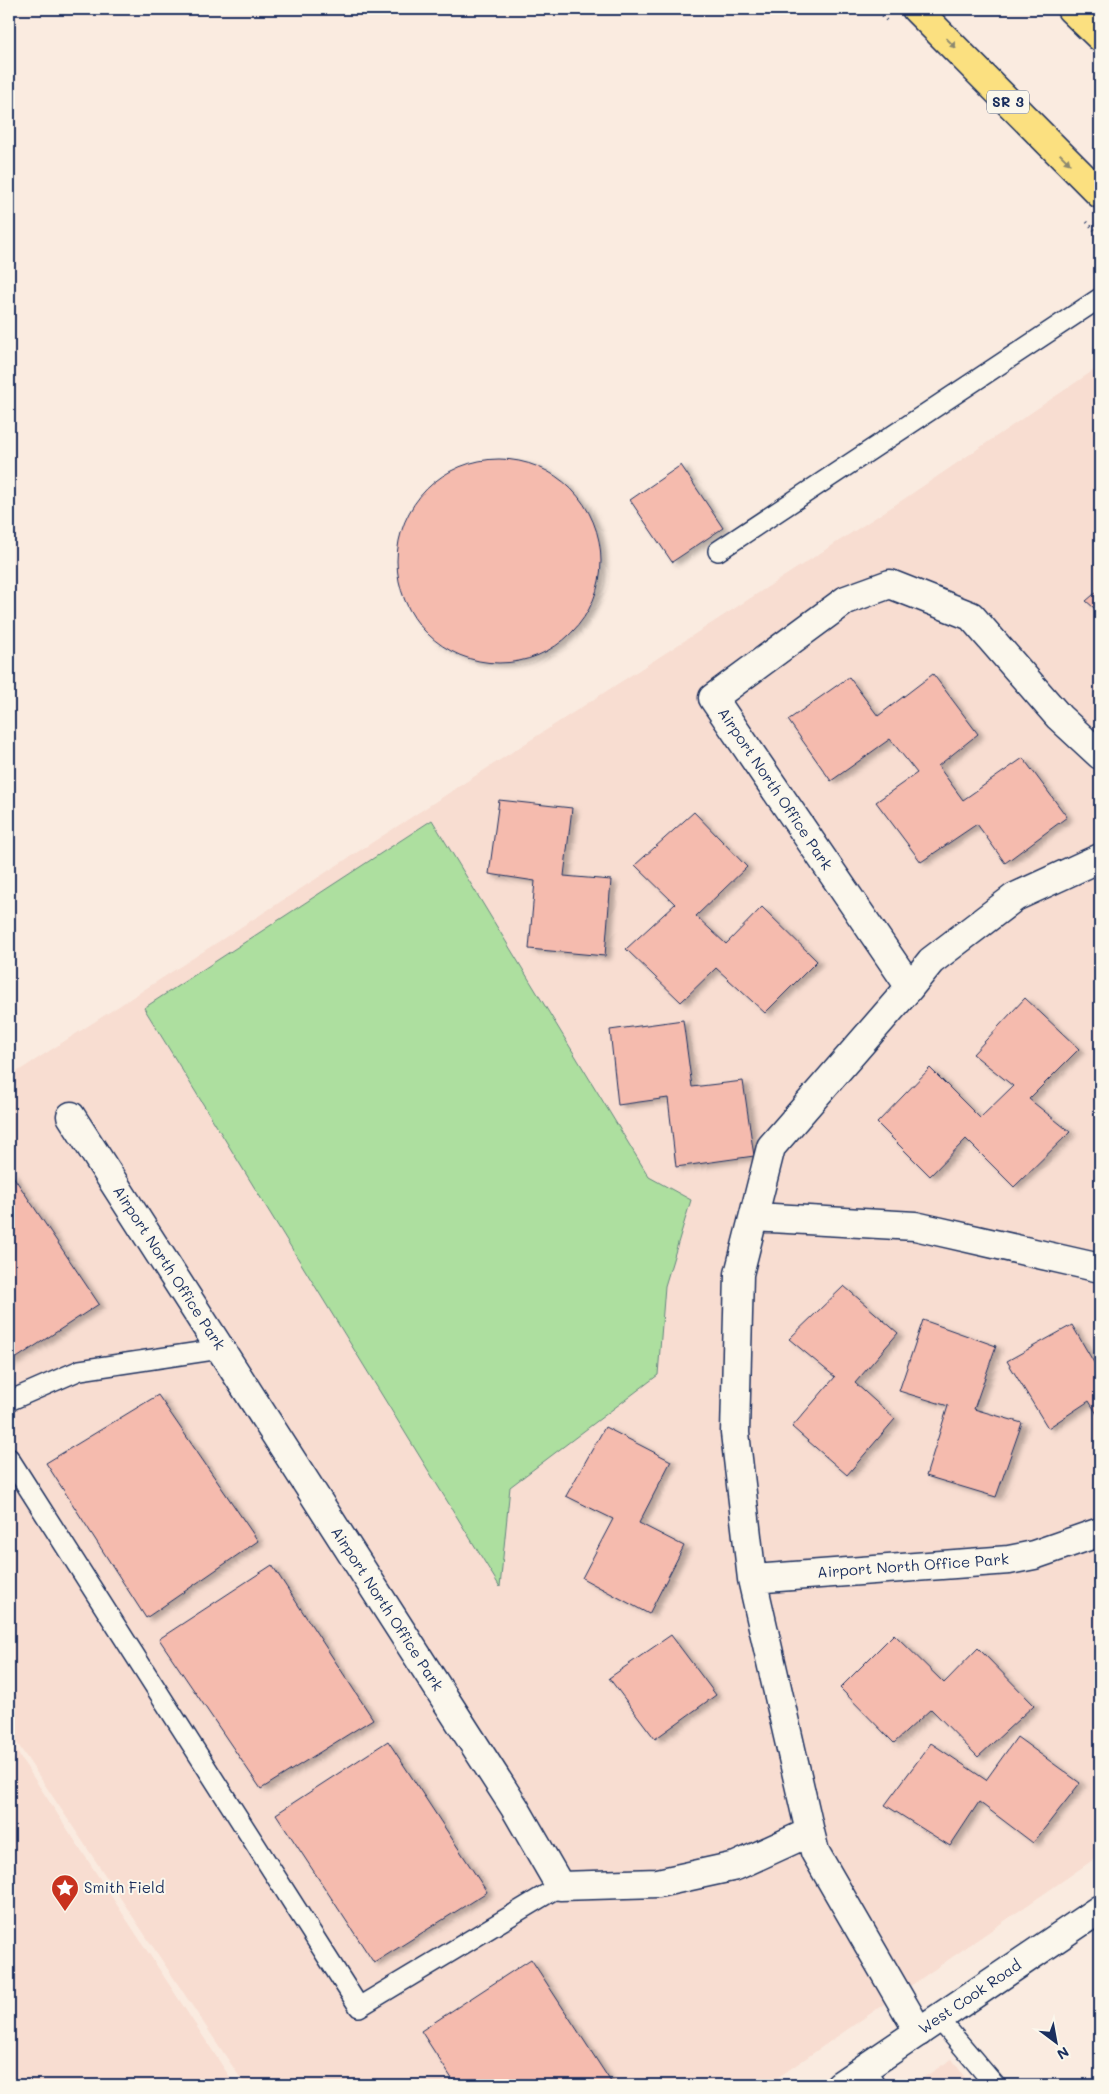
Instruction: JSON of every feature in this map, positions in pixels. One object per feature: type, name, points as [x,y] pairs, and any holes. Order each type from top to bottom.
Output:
[{"type":"highway","name":"SR 3","points":[[916,9],[1100,194]]},
{"type":"highway","points":[[1071,9],[1100,37]]},
{"type":"street","name":"Airport North Office Park","points":[[910,986],[713,698],[846,600],[890,584],[971,616],[1059,717],[1100,755]]},
{"type":"street","points":[[929,2025],[815,1852],[752,1579],[735,1433],[739,1274],[771,1147],[910,986],[931,962],[1015,897],[1100,858]]},
{"type":"street","name":"Airport North Office Park","points":[[71,1116],[515,1808],[560,1886]]},
{"type":"street","points":[[754,1217],[915,1226],[1100,1268]]},
{"type":"street","name":"Airport North Office Park","points":[[752,1579],[1009,1560],[1034,1555],[1100,1532]]},
{"type":"street","points":[[560,1886],[658,1883],[736,1866],[810,1832]]},
{"type":"street","name":"West Cook Road","points":[[840,2085],[870,2077],[929,2025],[1100,1909]]},
{"type":"lane","points":[[718,551],[1100,298]]},
{"type":"lane","points":[[9,1401],[80,1370],[220,1349]]},
{"type":"lane","points":[[9,1458],[359,2007],[560,1886]]},
{"type":"lane","points":[[929,2025],[995,2085]]},
{"type":"shaded area","points":[[1100,366],[1100,1855],[767,2085],[245,2085],[9,1731],[9,1077],[904,499]]},
{"type":"shaded area","name":"Smith Field","points":[[9,1740],[235,2085],[9,2085]]},
{"type":"shaded area","points":[[952,2059],[970,2085],[912,2085]]},
{"type":"green space","points":[[432,820],[649,1177],[691,1200],[665,1286],[658,1375],[510,1487],[500,1587],[144,1008]]},
{"type":"building","points":[[489,459],[509,459],[529,463],[547,471],[564,482],[578,496],[589,513],[597,531],[601,561],[597,591],[589,609],[578,626],[564,640],[547,651],[529,659],[509,663],[489,663],[469,659],[451,651],[434,640],[420,626],[409,609],[401,591],[397,571],[397,551],[401,531],[409,513],[420,496],[434,482],[451,471],[469,463]]},
{"type":"building","points":[[681,465],[723,528],[672,562],[630,500]]},
{"type":"building","points":[[1100,589],[1100,613],[1086,601]]},
{"type":"building","points":[[933,674],[978,734],[938,766],[963,800],[1023,758],[1067,817],[1005,863],[977,824],[921,862],[876,802],[917,773],[890,739],[831,781],[788,720],[849,677],[878,716]]},
{"type":"building","points":[[499,800],[572,808],[564,876],[611,880],[605,956],[529,949],[535,881],[489,874]]},
{"type":"building","points":[[694,812],[747,867],[696,916],[726,944],[762,907],[817,961],[765,1013],[716,968],[681,1002],[626,949],[675,904],[635,865]]},
{"type":"building","points":[[1025,998],[1079,1049],[1029,1099],[1070,1132],[1014,1187],[966,1139],[930,1176],[877,1123],[930,1068],[980,1118],[1013,1086],[973,1054]]},
{"type":"building","points":[[683,1020],[692,1087],[743,1081],[754,1156],[676,1167],[668,1098],[618,1105],[610,1030]]},
{"type":"building","points":[[9,1170],[99,1304],[9,1363]]},
{"type":"building","points":[[844,1286],[898,1333],[855,1383],[895,1419],[847,1475],[792,1427],[835,1377],[789,1339]]},
{"type":"building","points":[[923,1320],[996,1346],[974,1409],[1022,1423],[996,1497],[926,1476],[948,1406],[899,1391]]},
{"type":"building","points":[[1072,1325],[1100,1373],[1100,1419],[1089,1401],[1048,1428],[1007,1361]]},
{"type":"building","points":[[158,1395],[258,1541],[146,1618],[46,1463]]},
{"type":"building","points":[[605,1427],[671,1461],[639,1523],[684,1546],[649,1614],[582,1578],[613,1519],[566,1496]]},
{"type":"building","points":[[272,1565],[373,1719],[261,1789],[159,1639]]},
{"type":"building","points":[[894,1634],[944,1683],[978,1648],[1034,1705],[978,1757],[931,1709],[894,1743],[840,1688]]},
{"type":"building","points":[[671,1635],[716,1695],[655,1739],[609,1678]]},
{"type":"building","points":[[1017,1737],[1080,1783],[1033,1843],[979,1802],[950,1846],[885,1805],[931,1743],[986,1780]]},
{"type":"building","points":[[388,1741],[487,1892],[374,1963],[276,1814]]},
{"type":"building","points":[[531,1959],[613,2085],[456,2085],[421,2031]]},
{"type":"place","name":"Smith Field","points":[[65,1912]]}]
